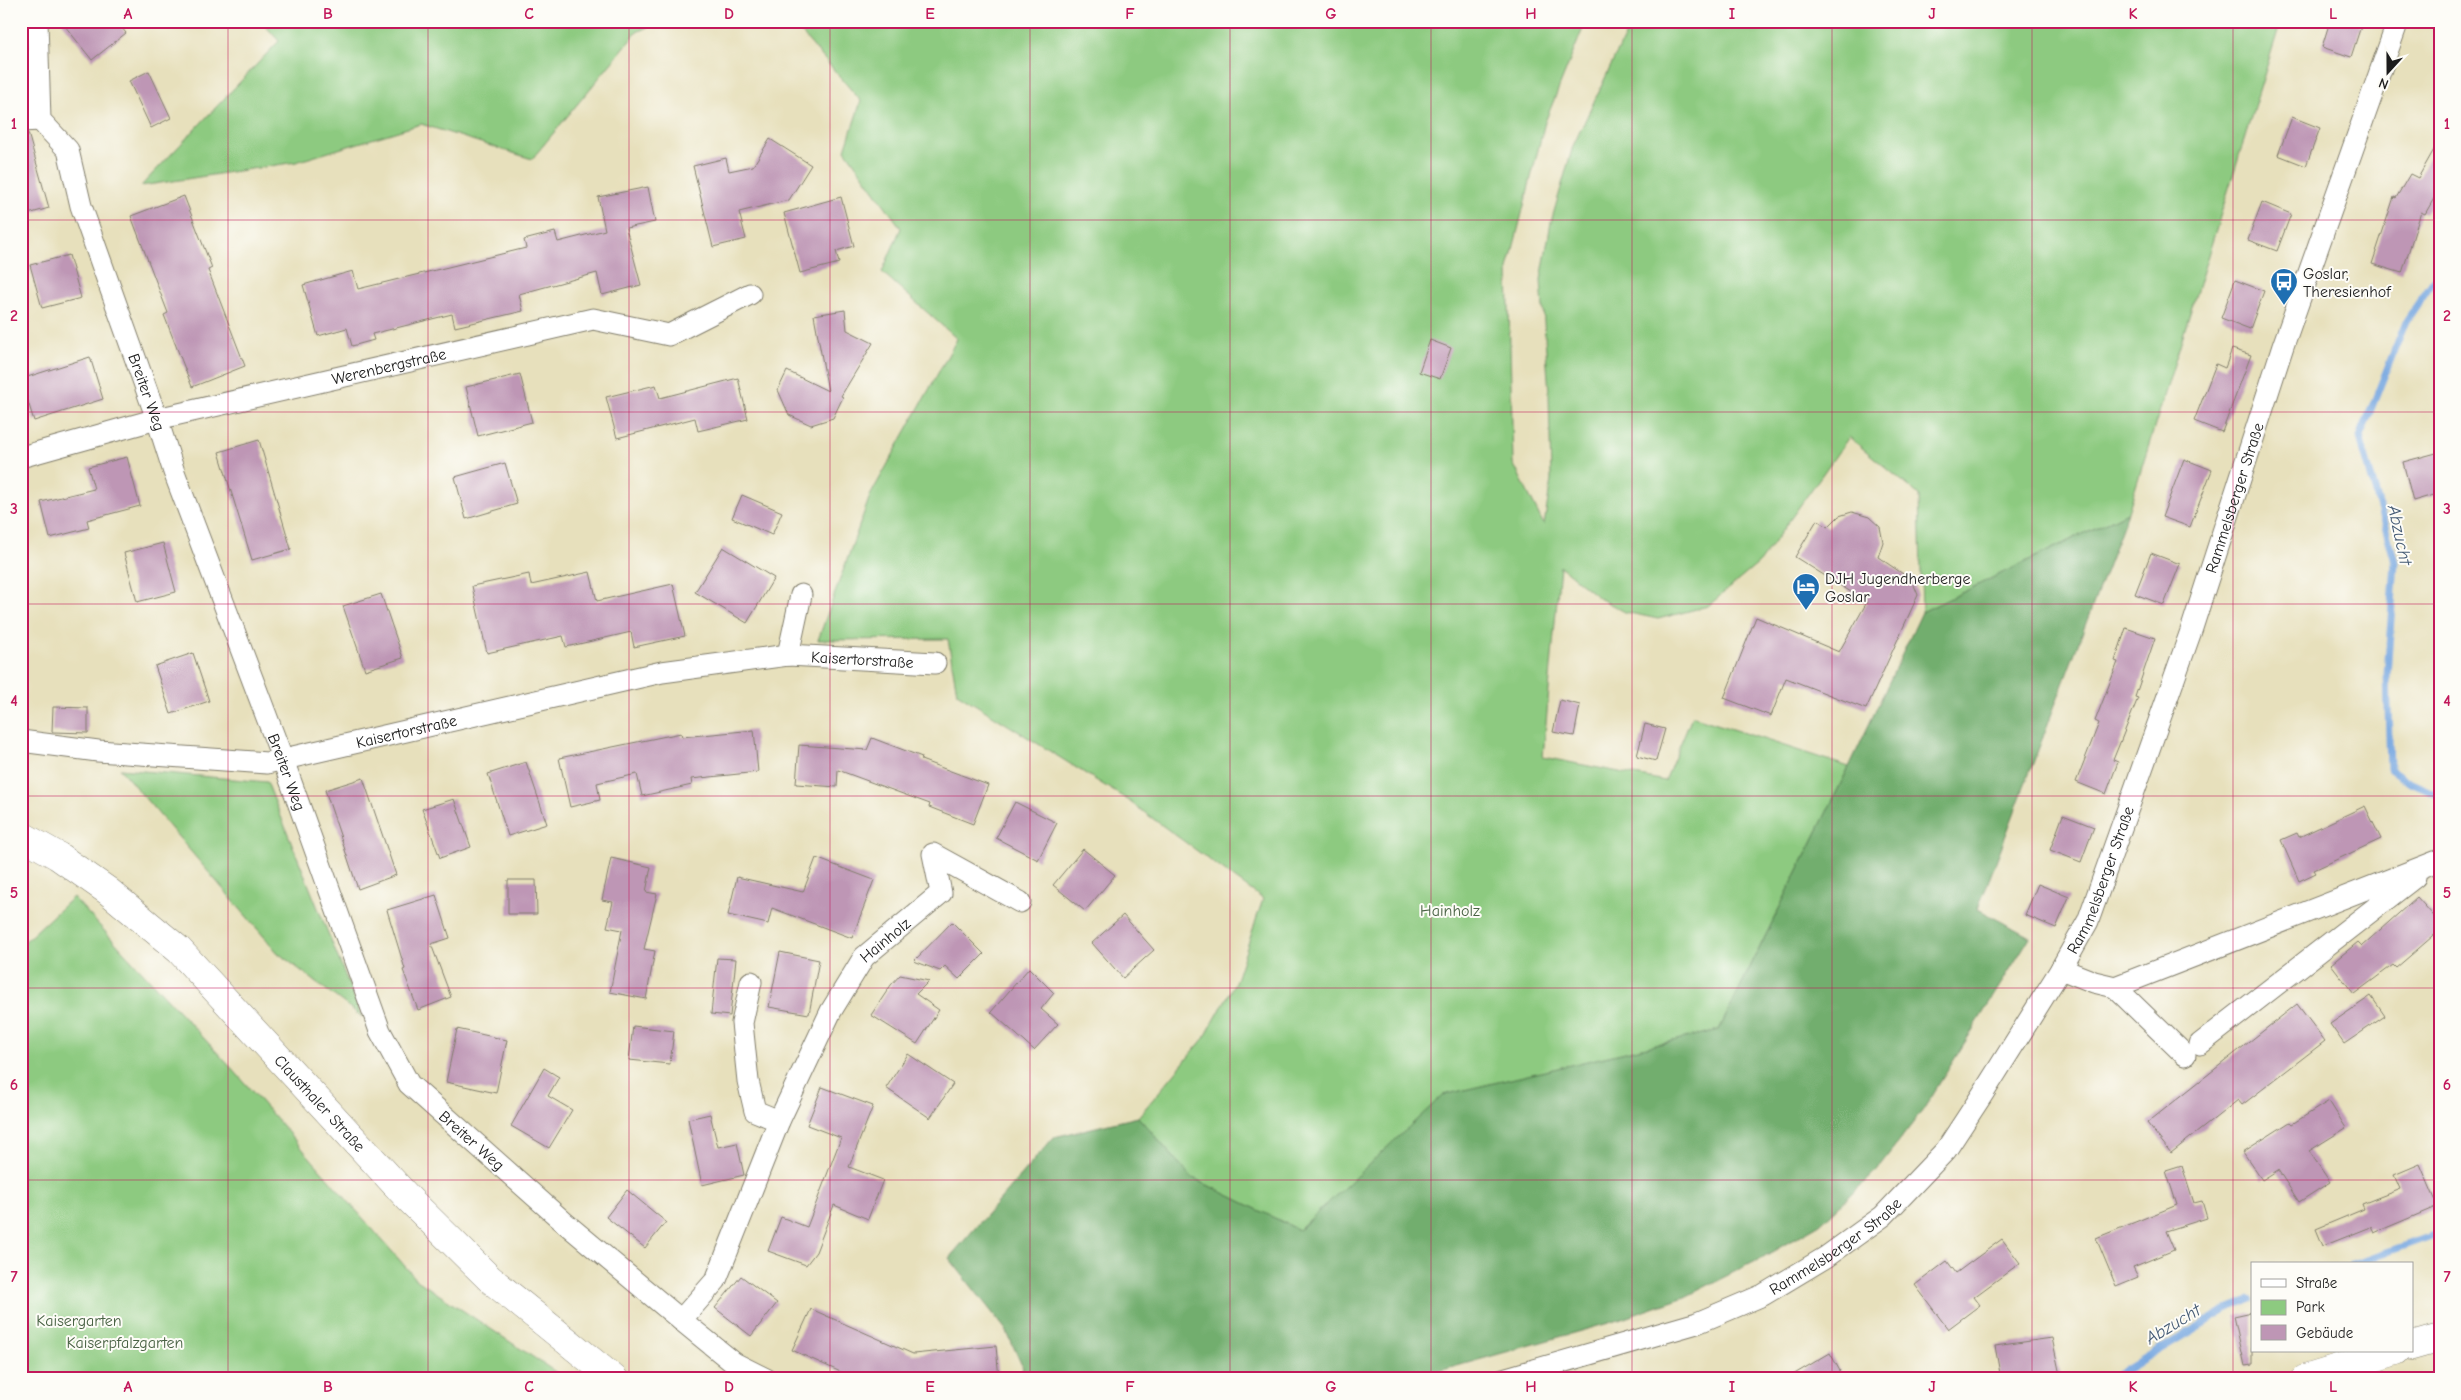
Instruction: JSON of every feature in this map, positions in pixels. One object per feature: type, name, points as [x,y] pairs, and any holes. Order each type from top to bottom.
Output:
[{"type":"main road","name":"Clausthaler Straße","points":[[21,835],[58,856],[100,886],[179,950],[409,1200],[490,1279],[614,1379]]},
{"type":"main road","points":[[2414,1345],[2440,1338]]},
{"type":"main road","points":[[2305,1379],[2393,1352]]},
{"type":"street","name":"Breiter Weg","points":[[37,21],[31,120],[68,150],[81,206],[174,472],[283,760],[380,1032],[409,1084],[565,1222],[681,1320],[734,1363],[766,1379]]},
{"type":"street","name":"Rammelsberger Straße","points":[[1503,1379],[1697,1323],[1763,1295],[1826,1257],[1883,1216],[1946,1150],[2061,969],[2088,921],[2191,631],[2283,346],[2398,21]]},
{"type":"street","name":"Werenbergstraße","points":[[21,457],[157,419],[593,319],[669,335],[750,294]]},
{"type":"street","name":"Kaisertorstraße","points":[[788,655],[801,595]]},
{"type":"street","name":"Kaisertorstraße","points":[[21,741],[98,750],[267,764],[662,672],[788,655],[935,663]]},
{"type":"street","name":"Hainholz","points":[[681,1320],[716,1280],[779,1121],[831,1011],[864,957],[941,893],[933,854],[1020,902]]},
{"type":"street","name":"Rammelsberger Straße","points":[[2061,969],[2094,982],[2115,987],[2193,1050],[2436,862]]},
{"type":"street","name":"Rammelsberger Straße","points":[[2115,987],[2436,862]]},
{"type":"street","points":[[751,982],[742,1023],[748,1081],[755,1111],[779,1121]]},
{"type":"green space","points":[[261,21],[660,21],[637,32],[532,159],[421,124],[296,162],[141,186],[279,41]]},
{"type":"green space","points":[[791,21],[1586,21],[1545,122],[1508,269],[1513,463],[1544,525],[1551,480],[1549,393],[1541,280],[1551,222],[1573,146],[1632,21],[2281,21],[2128,512],[1922,612],[1919,495],[1849,437],[1759,563],[1708,606],[1658,619],[1625,612],[1599,598],[1560,566],[1543,757],[1665,781],[1692,716],[1849,767],[1719,1030],[1444,1095],[1299,1230],[1191,1177],[1138,1117],[1205,1037],[1235,983],[1263,899],[1126,799],[957,693],[948,639],[818,640],[870,496],[957,339],[882,272],[901,228],[845,150],[861,101]]},
{"type":"green space","points":[[2128,512],[1978,909],[2030,937],[1923,1110],[1874,1173],[1820,1224],[1758,1260],[1685,1297],[1616,1321],[1411,1379],[1017,1379],[1023,1368],[1006,1330],[949,1258],[1054,1137],[1138,1117],[1191,1177],[1299,1230],[1443,1095],[1719,1030],[1849,767],[1922,612]]},
{"type":"green space","points":[[120,769],[267,782],[362,1017],[278,953]]},
{"type":"green space","points":[[73,897],[237,1074],[417,1280],[566,1379],[21,1379],[21,945]]},
{"type":"building","points":[[61,21],[116,21],[126,33],[92,60]]},
{"type":"building","points":[[2330,21],[2346,21],[2361,26],[2351,57],[2322,47]]},
{"type":"building","points":[[149,71],[171,118],[151,128],[129,81]]},
{"type":"building","points":[[2292,117],[2320,128],[2306,166],[2278,155]]},
{"type":"building","points":[[21,133],[28,133],[49,208],[21,216]]},
{"type":"building","points":[[770,139],[811,165],[789,200],[739,212],[746,239],[713,247],[693,166],[726,158],[729,171],[753,166]]},
{"type":"building","points":[[2440,139],[2440,188],[2425,214],[2421,212],[2402,273],[2372,264],[2394,197],[2396,198],[2410,174],[2418,178]]},
{"type":"building","points":[[648,187],[655,222],[626,228],[641,285],[602,295],[597,273],[519,294],[523,311],[455,327],[452,314],[372,334],[374,340],[352,346],[347,328],[318,336],[303,285],[353,271],[358,289],[526,248],[524,240],[555,232],[558,242],[605,230],[598,197]]},
{"type":"building","points":[[184,196],[212,268],[208,270],[245,366],[192,387],[164,315],[168,313],[131,216]]},
{"type":"building","points":[[841,197],[854,246],[836,251],[839,263],[800,273],[784,213]]},
{"type":"building","points":[[2262,202],[2291,214],[2277,251],[2248,240]]},
{"type":"building","points":[[69,255],[81,298],[42,308],[30,265]]},
{"type":"building","points":[[2235,280],[2264,291],[2250,329],[2221,318]]},
{"type":"building","points":[[845,310],[847,330],[873,343],[841,396],[843,397],[833,418],[811,425],[789,415],[778,390],[787,371],[828,391],[814,315]]},
{"type":"building","points":[[1430,340],[1451,348],[1440,379],[1419,372]]},
{"type":"building","points":[[2232,349],[2251,355],[2222,432],[2194,421],[2216,364],[2225,368]]},
{"type":"building","points":[[90,357],[103,399],[34,421],[21,379]]},
{"type":"building","points":[[520,374],[532,422],[478,436],[466,387]]},
{"type":"building","points":[[738,378],[748,419],[698,431],[695,418],[617,438],[606,397],[656,385],[660,398]]},
{"type":"building","points":[[259,440],[291,549],[252,560],[219,452]]},
{"type":"building","points":[[2440,452],[2440,493],[2413,501],[2403,462]]},
{"type":"building","points":[[127,457],[140,506],[87,520],[89,528],[50,538],[41,502],[94,489],[88,467]]},
{"type":"building","points":[[2184,459],[2212,470],[2190,527],[2162,517]]},
{"type":"building","points":[[505,463],[517,504],[466,519],[455,477]]},
{"type":"building","points":[[742,495],[782,512],[772,535],[732,518]]},
{"type":"building","points":[[1852,512],[1869,517],[1880,527],[1883,542],[1878,557],[1912,580],[1918,595],[1866,709],[1786,678],[1771,716],[1724,698],[1756,617],[1839,652],[1867,602],[1795,557],[1817,520],[1828,527],[1839,516]]},
{"type":"building","points":[[163,543],[176,592],[137,602],[124,553]]},
{"type":"building","points":[[723,547],[774,578],[747,623],[695,592]]},
{"type":"building","points":[[2151,553],[2180,564],[2164,605],[2135,594]]},
{"type":"building","points":[[590,572],[597,601],[673,584],[685,636],[634,647],[631,632],[566,647],[563,636],[487,653],[472,586],[529,574],[531,585]]},
{"type":"building","points":[[381,594],[403,658],[365,670],[343,606]]},
{"type":"building","points":[[2126,628],[2155,638],[2135,697],[2138,698],[2113,760],[2118,762],[2106,794],[2076,782],[2099,723],[2095,721],[2118,662],[2115,661]]},
{"type":"building","points":[[193,653],[209,701],[171,714],[155,666]]},
{"type":"building","points":[[1560,700],[1580,705],[1574,736],[1553,732]]},
{"type":"building","points":[[53,707],[88,708],[88,733],[52,732]]},
{"type":"building","points":[[1645,724],[1665,729],[1656,761],[1637,756]]},
{"type":"building","points":[[754,730],[758,772],[691,779],[692,785],[642,796],[637,774],[597,783],[600,800],[570,807],[559,758],[681,733],[682,737]]},
{"type":"building","points":[[872,738],[922,757],[921,760],[988,785],[973,824],[929,807],[930,804],[838,770],[837,787],[796,784],[799,745],[867,750]]},
{"type":"building","points":[[526,762],[547,824],[508,836],[488,774]]},
{"type":"building","points":[[363,778],[396,875],[358,889],[325,790]]},
{"type":"building","points":[[454,799],[471,847],[440,858],[422,809]]},
{"type":"building","points":[[1015,802],[1057,823],[1038,860],[996,838]]},
{"type":"building","points":[[2365,806],[2381,839],[2314,870],[2316,873],[2299,881],[2281,840],[2297,833],[2299,837]]},
{"type":"building","points":[[2063,815],[2094,827],[2081,862],[2050,850]]},
{"type":"building","points":[[1083,849],[1115,875],[1085,911],[1053,885]]},
{"type":"building","points":[[611,858],[651,867],[646,892],[657,894],[644,949],[655,951],[646,999],[610,992],[622,930],[607,927],[613,902],[602,900]]},
{"type":"building","points":[[816,858],[874,880],[852,938],[772,908],[768,924],[728,915],[737,877],[803,892]]},
{"type":"building","points":[[508,880],[536,880],[537,914],[508,914]]},
{"type":"building","points":[[2038,884],[2069,897],[2056,928],[2025,915]]},
{"type":"building","points":[[436,895],[450,938],[431,944],[451,997],[418,1010],[403,970],[405,969],[387,910]]},
{"type":"building","points":[[2417,897],[2440,923],[2440,930],[2396,968],[2393,965],[2354,994],[2331,964],[2358,942],[2362,946]]},
{"type":"building","points":[[1123,915],[1154,950],[1123,978],[1092,943]]},
{"type":"building","points":[[952,922],[984,954],[959,979],[945,966],[940,971],[914,961]]},
{"type":"building","points":[[780,952],[819,960],[809,1014],[769,1007]]},
{"type":"building","points":[[717,958],[736,959],[730,1016],[711,1014]]},
{"type":"building","points":[[1029,968],[1054,993],[1041,1009],[1058,1024],[1034,1050],[991,1012]]},
{"type":"building","points":[[900,975],[929,981],[916,994],[939,1010],[917,1044],[871,1015]]},
{"type":"building","points":[[2371,996],[2385,1016],[2344,1044],[2330,1024]]},
{"type":"building","points":[[2297,1004],[2325,1041],[2242,1105],[2238,1100],[2171,1153],[2147,1123]]},
{"type":"building","points":[[633,1026],[674,1031],[670,1064],[629,1060]]},
{"type":"building","points":[[457,1029],[507,1040],[496,1093],[446,1082]]},
{"type":"building","points":[[908,1054],[953,1084],[930,1118],[886,1088]]},
{"type":"building","points":[[544,1068],[559,1077],[548,1096],[572,1110],[549,1148],[511,1126]]},
{"type":"building","points":[[822,1087],[873,1106],[849,1167],[883,1180],[868,1219],[834,1205],[816,1252],[806,1265],[768,1251],[781,1217],[807,1227],[841,1138],[807,1125]]},
{"type":"building","points":[[2329,1101],[2346,1128],[2309,1151],[2330,1182],[2299,1202],[2278,1170],[2262,1180],[2243,1152],[2290,1122],[2292,1124]]},
{"type":"building","points":[[710,1114],[718,1147],[737,1143],[744,1175],[702,1185],[688,1119]]},
{"type":"building","points":[[2420,1164],[2438,1206],[2374,1233],[2371,1227],[2323,1246],[2316,1229],[2364,1209],[2362,1204],[2400,1189],[2394,1175]]},
{"type":"building","points":[[2182,1166],[2194,1203],[2202,1201],[2207,1218],[2166,1231],[2174,1250],[2133,1267],[2138,1277],[2116,1286],[2096,1238],[2177,1205],[2166,1171]]},
{"type":"building","points":[[627,1190],[666,1222],[645,1248],[606,1217]]},
{"type":"building","points":[[2002,1239],[2020,1263],[1974,1297],[1980,1305],[1948,1329],[1915,1285],[1947,1261],[1956,1273]]},
{"type":"building","points":[[741,1276],[777,1303],[751,1336],[715,1308]]},
{"type":"building","points":[[811,1309],[913,1354],[996,1346],[999,1379],[856,1379],[792,1350]]},
{"type":"building","points":[[2251,1312],[2252,1365],[2245,1366],[2234,1316]]},
{"type":"building","points":[[2052,1338],[2060,1375],[2043,1379],[2001,1379],[1995,1346]]},
{"type":"building","points":[[1830,1353],[1840,1371],[1827,1379],[1786,1379]]},
{"type":"waterway","name":"Abzucht","points":[[2440,271],[2406,321],[2360,437],[2395,562],[2387,675],[2390,769],[2409,782],[2440,796]]},
{"type":"waterway","name":"Abzucht","points":[[2359,1262],[2440,1233]]},
{"type":"waterway","name":"Abzucht","points":[[2111,1379],[2229,1308],[2251,1299]]},
{"type":"place","name":"Goslar, Theresienhof","points":[[2284,306]]},
{"type":"place","name":"DJH Jugendherberge Goslar","points":[[1806,611]]},
{"type":"park label","name":"Kaisergarten","points":[[79,1320]]},
{"type":"park label","name":"Kaiserpfalzgarten","points":[[125,1342]]}]
